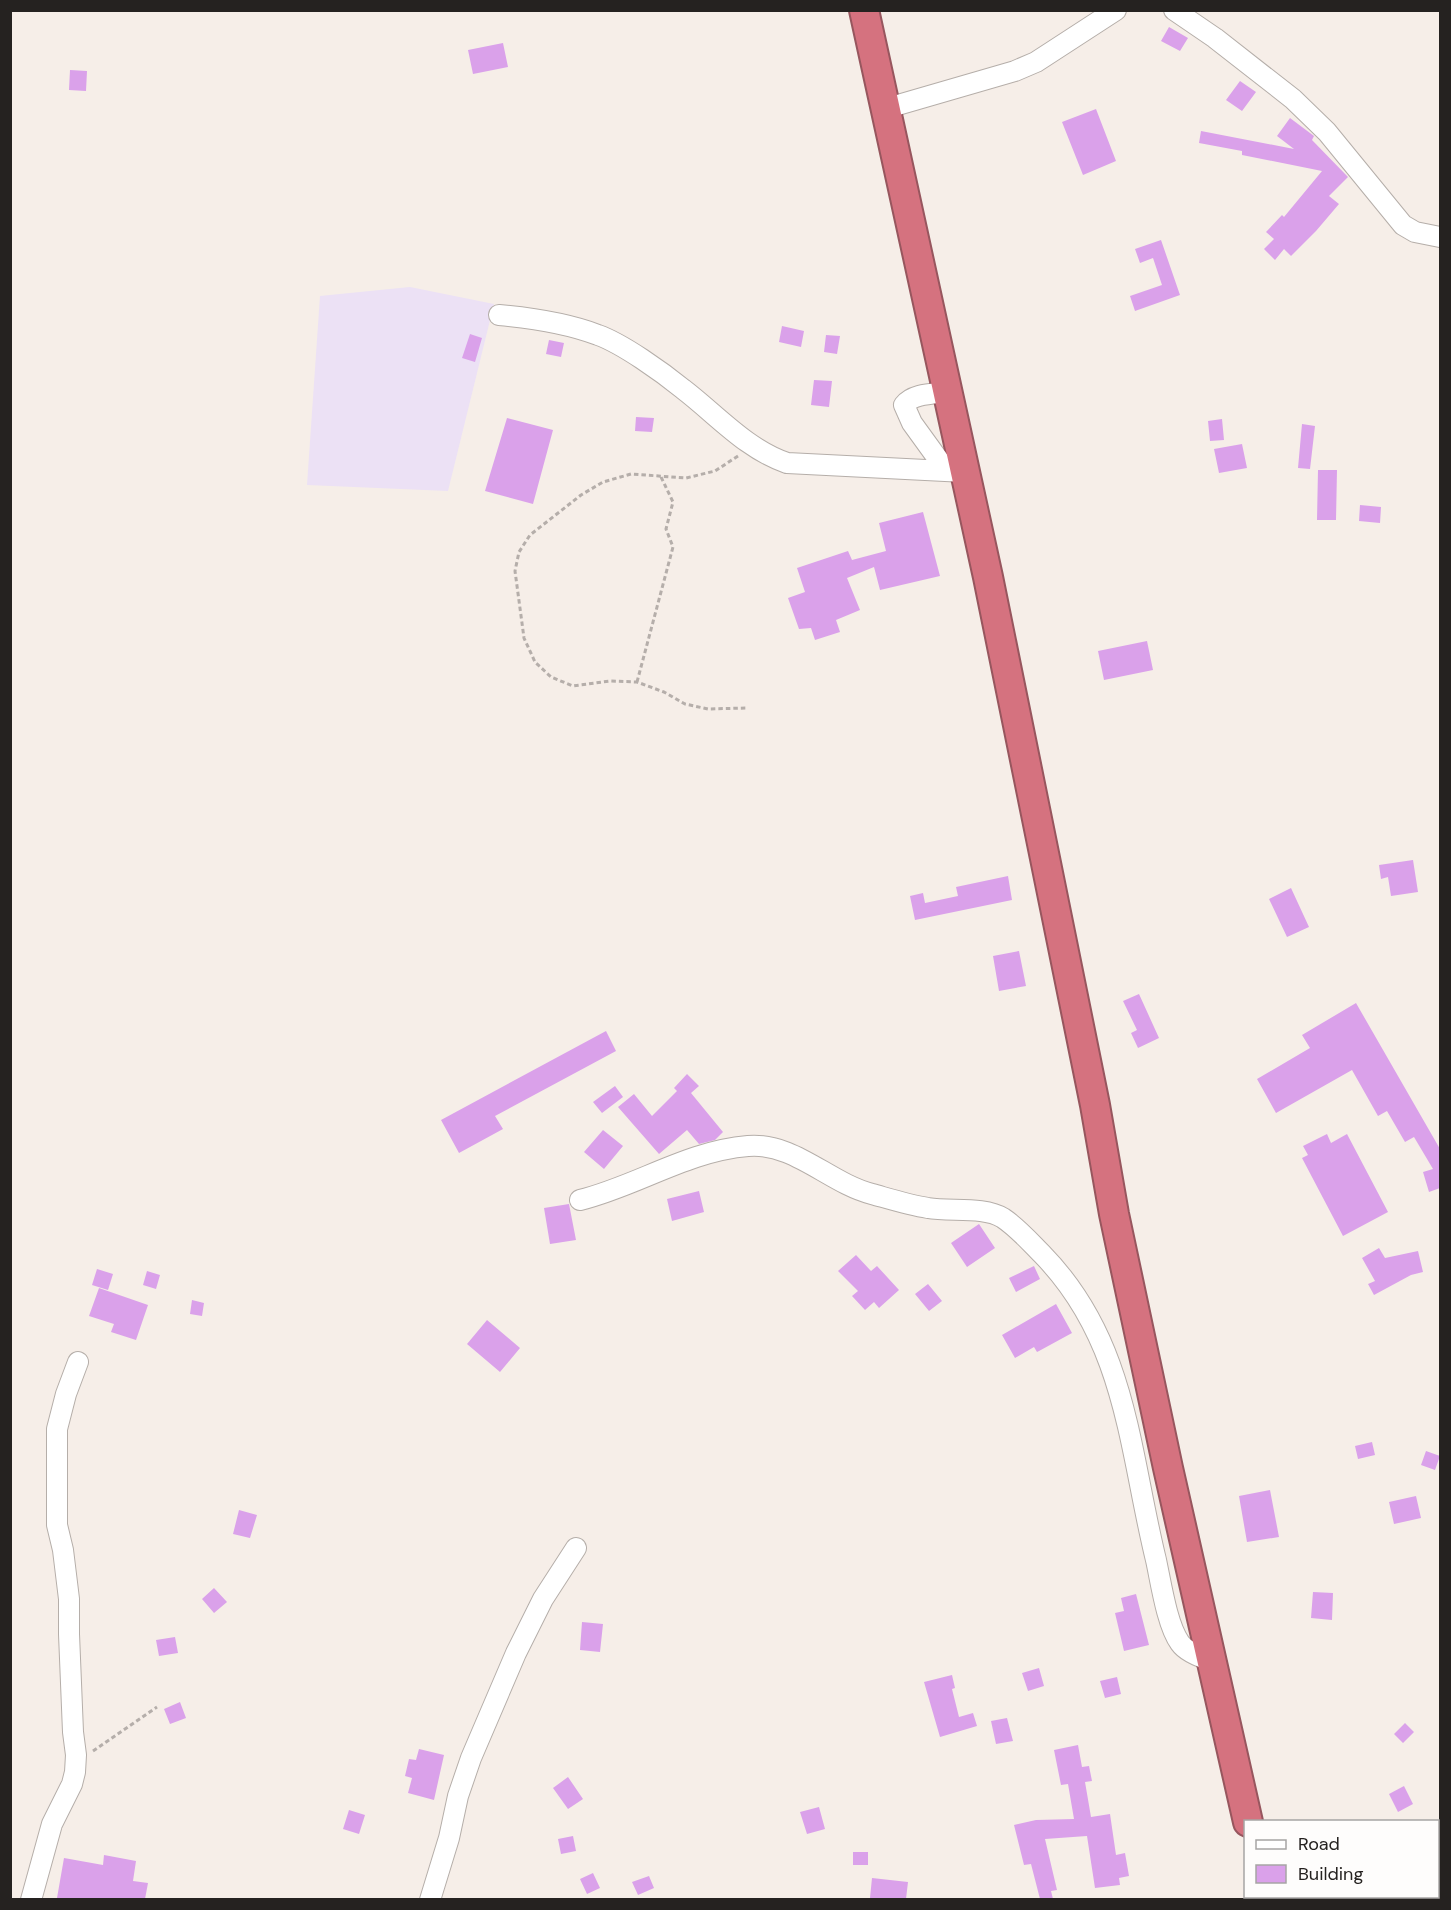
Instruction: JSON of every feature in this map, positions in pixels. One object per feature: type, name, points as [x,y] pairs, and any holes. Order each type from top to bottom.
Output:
[{"type":"highway","points":[[864,10],[948,392],[955,471],[1090,1082],[1117,1226],[1168,1468],[1248,1820]]},
{"type":"street","points":[[884,108],[1015,71],[1036,62],[1090,19],[1116,10]]},
{"type":"street","points":[[1174,10],[1215,38],[1293,99],[1327,132],[1403,225],[1415,232],[1440,237]]},
{"type":"street","points":[[499,315],[535,319],[599,335],[637,357],[682,388],[752,447],[771,458],[787,463],[955,471]]},
{"type":"street","points":[[948,392],[919,396],[907,401],[904,405],[912,423],[955,471]]},
{"type":"street","points":[[579,1200],[600,1195],[689,1158],[745,1146],[764,1146],[786,1152],[862,1192],[929,1209],[988,1213],[1003,1218],[1055,1268],[1076,1293],[1098,1333],[1107,1353],[1126,1416],[1149,1534],[1173,1630],[1183,1647],[1213,1662]]},
{"type":"street","points":[[31,1899],[52,1824],[72,1784],[75,1772],[69,1599],[57,1517],[57,1429],[66,1394],[78,1362]]},
{"type":"street","points":[[430,1899],[449,1838],[458,1796],[471,1758],[516,1653],[543,1599],[576,1548]]},
{"type":"path","points":[[747,708],[708,709],[685,704],[664,692],[638,682],[610,681],[573,686],[551,677],[536,663],[524,638],[515,571],[519,552],[530,535],[581,495],[603,482],[631,474],[686,478],[715,471],[752,447]]},
{"type":"path","points":[[638,682],[673,547],[666,529],[673,502],[661,477]]},
{"type":"path","points":[[75,1772],[83,1757],[157,1707]]},
{"type":"shaded area","points":[[410,287],[494,304],[448,491],[307,485],[320,296]]},
{"type":"building","points":[[1169,27],[1188,38],[1180,51],[1161,41]]},
{"type":"building","points":[[503,43],[508,67],[473,74],[468,50]]},
{"type":"building","points":[[70,70],[87,71],[86,91],[69,90]]},
{"type":"building","points":[[1240,81],[1256,92],[1242,111],[1226,100]]},
{"type":"building","points":[[1096,109],[1116,161],[1083,175],[1062,122]]},
{"type":"building","points":[[1290,118],[1314,136],[1312,140],[1348,177],[1329,196],[1339,204],[1316,231],[1291,256],[1284,249],[1275,260],[1264,249],[1274,239],[1266,232],[1282,215],[1284,217],[1322,171],[1242,155],[1242,151],[1199,143],[1201,131],[1294,149],[1277,136]]},
{"type":"building","points":[[1161,240],[1180,295],[1135,311],[1130,296],[1162,285],[1153,258],[1140,263],[1135,249]]},
{"type":"building","points":[[782,326],[804,331],[801,347],[779,342]]},
{"type":"building","points":[[470,334],[482,338],[475,362],[462,358]]},
{"type":"building","points":[[826,335],[840,336],[837,354],[824,352]]},
{"type":"building","points":[[549,340],[564,343],[561,357],[546,354]]},
{"type":"building","points":[[814,380],[832,381],[829,407],[811,405]]},
{"type":"building","points":[[636,417],[654,418],[652,432],[635,431]]},
{"type":"building","points":[[507,418],[553,430],[533,504],[485,491]]},
{"type":"building","points":[[1222,419],[1224,440],[1210,441],[1208,421]]},
{"type":"building","points":[[1302,424],[1315,426],[1310,469],[1298,468]]},
{"type":"building","points":[[1242,444],[1247,468],[1219,473],[1214,449]]},
{"type":"building","points":[[1318,470],[1337,470],[1336,520],[1317,520]]},
{"type":"building","points":[[1360,505],[1381,507],[1380,523],[1359,521]]},
{"type":"building","points":[[923,512],[940,576],[880,590],[874,567],[847,578],[860,610],[836,620],[840,632],[815,640],[811,628],[799,629],[788,598],[805,592],[797,568],[848,551],[852,560],[886,551],[879,523]]},
{"type":"building","points":[[1147,641],[1153,670],[1104,680],[1098,651]]},
{"type":"building","points":[[1413,860],[1418,892],[1391,896],[1388,877],[1381,879],[1379,865]]},
{"type":"building","points":[[1008,876],[1012,900],[915,920],[910,896],[923,893],[925,903],[958,896],[956,887]]},
{"type":"building","points":[[1291,888],[1309,927],[1287,937],[1269,899]]},
{"type":"building","points":[[1019,951],[1026,986],[999,991],[993,956]]},
{"type":"building","points":[[1139,994],[1159,1038],[1138,1048],[1131,1033],[1137,1030],[1123,1001]]},
{"type":"building","points":[[1356,1003],[1440,1149],[1440,1188],[1429,1192],[1423,1172],[1433,1169],[1414,1137],[1405,1142],[1387,1111],[1378,1116],[1352,1070],[1276,1113],[1257,1079],[1310,1048],[1302,1035]]},
{"type":"building","points":[[606,1031],[616,1051],[495,1116],[503,1129],[459,1153],[441,1120]]},
{"type":"building","points":[[687,1074],[699,1086],[691,1093],[723,1132],[715,1140],[699,1144],[687,1130],[659,1154],[618,1107],[634,1094],[652,1116],[677,1091],[674,1088]]},
{"type":"building","points":[[615,1086],[623,1097],[602,1113],[593,1102]]},
{"type":"building","points":[[603,1130],[623,1146],[604,1169],[584,1152]]},
{"type":"building","points":[[1327,1134],[1331,1143],[1347,1134],[1388,1212],[1343,1236],[1302,1158],[1308,1155],[1303,1146]]},
{"type":"building","points":[[699,1191],[704,1212],[672,1221],[667,1199]]},
{"type":"building","points":[[569,1204],[576,1240],[550,1244],[544,1208]]},
{"type":"building","points":[[979,1224],[995,1248],[967,1267],[951,1243]]},
{"type":"building","points":[[1379,1248],[1385,1258],[1418,1251],[1423,1272],[1411,1275],[1374,1295],[1368,1284],[1375,1281],[1362,1258]]},
{"type":"building","points":[[856,1255],[871,1271],[877,1266],[899,1290],[879,1308],[874,1302],[865,1310],[852,1296],[858,1291],[838,1271]]},
{"type":"building","points":[[1034,1266],[1040,1279],[1016,1292],[1009,1278]]},
{"type":"building","points":[[97,1269],[113,1274],[108,1290],[92,1285]]},
{"type":"building","points":[[147,1271],[160,1275],[156,1289],[143,1285]]},
{"type":"building","points":[[928,1284],[942,1301],[929,1311],[915,1294]]},
{"type":"building","points":[[99,1288],[148,1305],[136,1340],[111,1332],[114,1324],[89,1316]]},
{"type":"building","points":[[192,1300],[204,1303],[202,1316],[190,1314]]},
{"type":"building","points":[[1056,1304],[1072,1333],[1037,1352],[1034,1347],[1015,1358],[1002,1335]]},
{"type":"building","points":[[487,1320],[520,1348],[500,1372],[467,1344]]},
{"type":"building","points":[[1372,1442],[1375,1455],[1358,1459],[1355,1446]]},
{"type":"building","points":[[1426,1451],[1440,1456],[1435,1470],[1421,1465]]},
{"type":"building","points":[[1270,1490],[1279,1537],[1247,1542],[1239,1496]]},
{"type":"building","points":[[1416,1496],[1421,1518],[1394,1524],[1389,1502]]},
{"type":"building","points":[[239,1510],[257,1515],[250,1538],[233,1534]]},
{"type":"building","points":[[214,1588],[227,1602],[214,1613],[202,1599]]},
{"type":"building","points":[[1313,1592],[1333,1593],[1332,1620],[1311,1618]]},
{"type":"building","points":[[1136,1594],[1149,1645],[1124,1651],[1115,1613],[1124,1611],[1121,1598]]},
{"type":"building","points":[[582,1622],[603,1624],[600,1652],[580,1650]]},
{"type":"building","points":[[175,1637],[178,1653],[159,1656],[156,1640]]},
{"type":"building","points":[[1039,1668],[1044,1686],[1028,1691],[1022,1673]]},
{"type":"building","points":[[952,1675],[955,1688],[952,1689],[959,1717],[973,1713],[977,1726],[940,1737],[924,1682]]},
{"type":"building","points":[[1117,1677],[1121,1694],[1105,1698],[1100,1681]]},
{"type":"building","points":[[180,1702],[186,1718],[170,1724],[164,1709]]},
{"type":"building","points":[[1007,1718],[1013,1741],[996,1744],[991,1721]]},
{"type":"building","points":[[1405,1723],[1414,1732],[1403,1743],[1394,1734]]},
{"type":"building","points":[[1078,1745],[1082,1767],[1089,1766],[1092,1781],[1085,1782],[1091,1817],[1110,1814],[1116,1855],[1125,1853],[1129,1876],[1119,1878],[1120,1885],[1095,1888],[1087,1836],[1045,1839],[1057,1890],[1051,1891],[1053,1899],[1040,1899],[1031,1864],[1024,1865],[1014,1825],[1036,1820],[1074,1819],[1068,1784],[1061,1785],[1054,1750]]},
{"type":"building","points":[[419,1749],[444,1755],[434,1800],[408,1793],[412,1778],[405,1776],[409,1759],[416,1760]]},
{"type":"building","points":[[568,1777],[583,1799],[568,1809],[553,1788]]},
{"type":"building","points":[[1404,1786],[1413,1804],[1398,1812],[1389,1794]]},
{"type":"building","points":[[819,1807],[825,1829],[807,1834],[800,1812]]},
{"type":"building","points":[[349,1810],[365,1815],[359,1834],[343,1829]]},
{"type":"building","points":[[573,1836],[576,1851],[561,1854],[558,1839]]},
{"type":"building","points":[[853,1852],[868,1852],[868,1865],[853,1865]]},
{"type":"building","points":[[104,1855],[136,1861],[133,1881],[148,1883],[145,1899],[57,1898],[64,1858],[103,1865]]},
{"type":"building","points":[[593,1873],[600,1888],[587,1894],[580,1879]]},
{"type":"building","points":[[649,1876],[654,1888],[638,1895],[632,1882]]},
{"type":"building","points":[[872,1878],[908,1882],[906,1899],[870,1898]]}]
